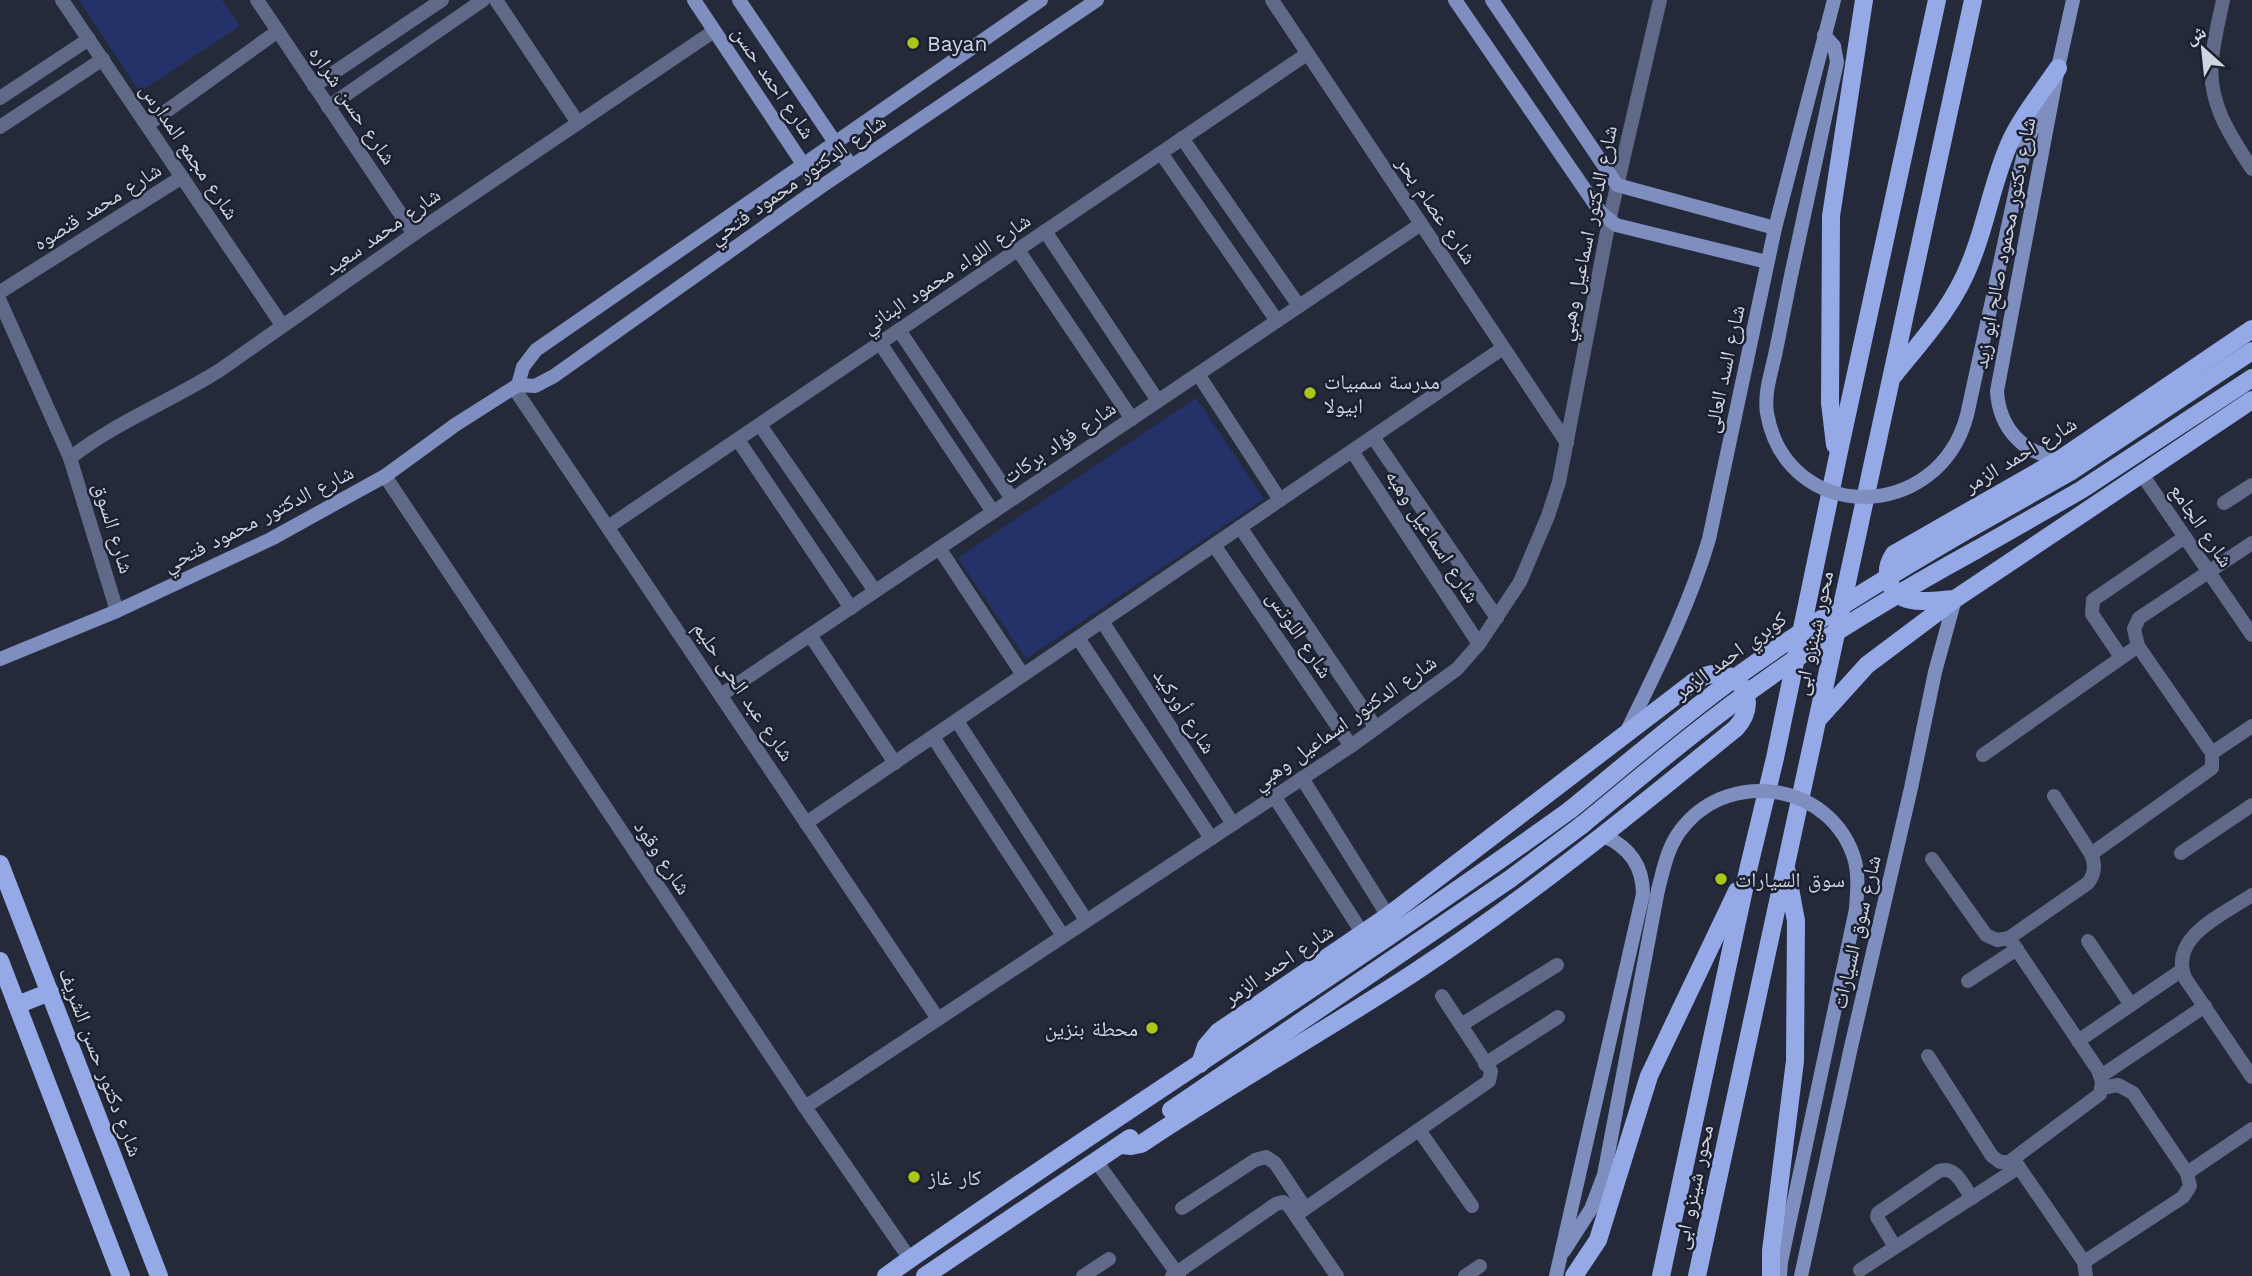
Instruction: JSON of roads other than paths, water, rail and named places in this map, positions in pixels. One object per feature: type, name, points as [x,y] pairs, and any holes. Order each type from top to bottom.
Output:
[{"type":"main road","points":[[1838,456],[1830,403],[1831,216],[1864,0]]},
{"type":"main road","name":"محور شينزو ابى","points":[[1661,1276],[1937,0]]},
{"type":"main road","name":"محور شينزو ابى","points":[[1697,1276],[1973,0]]},
{"type":"main road","points":[[1891,378],[1934,328],[1955,296],[1978,243],[2010,141],[2057,76]]},
{"type":"main road","name":"شارع احمد الزمر","points":[[1955,599],[1912,601],[1899,596],[1891,586],[1887,573],[1894,554],[2062,458],[2252,330]]},
{"type":"main road","name":"كوبري احمد الزمر","points":[[1200,1064],[1570,810],[1677,722],[1754,664],[1846,602],[2070,472],[2252,351]]},
{"type":"main road","name":"كوبري احمد الزمر","points":[[1121,1144],[1510,879],[1771,676],[1871,610],[2081,490],[2252,378]]},
{"type":"main road","points":[[1818,720],[1867,665],[1955,599],[2252,400]]},
{"type":"main road","name":"شارع احمد الزمر","points":[[886,1276],[968,1218],[1200,1064],[1206,1046],[1218,1032],[1388,916],[1695,681],[1703,676],[1720,673],[1737,681],[1748,705],[1742,722],[1604,836]]},
{"type":"main road","points":[[925,1276],[1121,1144],[1140,1144],[1415,972],[1604,836]]},
{"type":"main road","name":"شارع دكتور حسن الشريف","points":[[0,864],[159,1276]]},
{"type":"main road","points":[[1574,1276],[1598,1240],[1641,1096],[1656,1059],[1749,866]]},
{"type":"main road","points":[[1771,1276],[1771,1251],[1795,1060],[1796,921],[1786,867]]},
{"type":"main road","points":[[0,961],[121,1276]]},
{"type":"main road","points":[[17,1005],[50,992]]},
{"type":"street","name":"شارع مجمع المدارس","points":[[62,0],[282,325]]},
{"type":"street","name":"شارع حسن شراره","points":[[257,0],[414,234]]},
{"type":"street","points":[[314,86],[442,0]]},
{"type":"street","points":[[328,107],[483,0]]},
{"type":"street","points":[[496,0],[578,123]]},
{"type":"street","name":"شارع احمد حسن","points":[[694,0],[819,188]]},
{"type":"street","name":"شارع احمد حسن","points":[[738,0],[851,166]]},
{"type":"street","name":"شارع الدكتور محمود فتحي","points":[[516,386],[523,367],[536,350],[802,163],[1041,0]]},
{"type":"street","name":"شارع الدكتور محمود فتحي","points":[[0,659],[117,611],[271,539],[385,476],[455,425],[516,386],[535,386],[554,376],[819,188],[1097,0]]},
{"type":"street","name":"شارع عصام بحر","points":[[1272,0],[1567,443]]},
{"type":"street","points":[[1455,0],[1609,221],[1616,225],[1767,262]]},
{"type":"street","points":[[1492,0],[1617,185],[1775,228]]},
{"type":"street","name":"شارع الدكتور اسماعيل وهبي","points":[[804,1107],[1351,746],[1457,668],[1479,644],[1520,582],[1535,550],[1555,493],[1609,221],[1660,0]]},
{"type":"street","name":"شارع السد العالى","points":[[1624,736],[1684,613],[1700,570],[1712,526],[1767,262],[1833,0]]},
{"type":"street","name":"شارع دكتور محمود صالح ابو زيد","points":[[2062,458],[2033,451],[2015,438],[2003,421],[1997,391],[2073,0]]},
{"type":"street","points":[[2223,0],[2212,59],[2212,83],[2217,107],[2227,130],[2251,164]]},
{"type":"street","points":[[147,125],[278,31]]},
{"type":"street","name":"شارع محمد سعيد","points":[[70,458],[99,436],[189,389],[714,31]]},
{"type":"street","points":[[1824,35],[1834,46],[1837,62],[1766,398],[1770,426],[1783,452],[1801,473],[1825,488],[1852,496],[1880,496],[1907,489],[1931,475],[1951,454],[1964,429],[2026,143],[2057,76]]},
{"type":"street","points":[[0,98],[89,39]]},
{"type":"street","name":"شارع اللواء محمود البناني","points":[[608,527],[1307,54]]},
{"type":"street","points":[[0,127],[103,60]]},
{"type":"street","points":[[1182,138],[1299,306]]},
{"type":"street","points":[[1161,153],[1277,321]]},
{"type":"street","name":"شارع محمد قنصوه","points":[[0,292],[182,177]]},
{"type":"street","name":"شارع فؤاد بركات","points":[[722,695],[1421,224]]},
{"type":"street","points":[[1045,231],[1158,401]]},
{"type":"street","points":[[1018,250],[1132,419]]},
{"type":"street","name":"شارع السوق","points":[[0,301],[70,458],[117,611]]},
{"type":"street","points":[[898,330],[1012,499]]},
{"type":"street","points":[[880,343],[993,512]]},
{"type":"street","points":[[806,823],[1503,348]]},
{"type":"street","points":[[1198,374],[1280,500]]},
{"type":"street","name":"شارع عبد الحى حليم","points":[[516,386],[938,1019]]},
{"type":"street","points":[[760,425],[875,591]]},
{"type":"street","name":"شارع اسماعيل وهبه","points":[[1373,437],[1497,618]]},
{"type":"street","points":[[738,440],[851,608]]},
{"type":"street","name":"شارع اسماعيل وهبه","points":[[1352,451],[1479,644]]},
{"type":"street","name":"شارع الجامع","points":[[2141,473],[2252,635]]},
{"type":"street","name":"شارع وقود","points":[[385,476],[804,1107],[910,1259]]},
{"type":"street","points":[[2224,503],[2252,485]]},
{"type":"street","name":"شارع اللوتس","points":[[1240,527],[1376,728]]},
{"type":"street","points":[[2121,657],[2092,614],[2093,600],[2185,537]]},
{"type":"street","points":[[2091,854],[2209,771],[2214,763],[2212,753],[2138,646],[2134,629],[2139,618],[2252,543]]},
{"type":"street","name":"شارع اللوتس","points":[[1214,545],[1351,746]]},
{"type":"street","points":[[939,548],[1023,675]]},
{"type":"street","name":"شارع سوق السيارات","points":[[1801,1276],[1935,672],[1955,599]]},
{"type":"street","name":"شارع أوركيد","points":[[1102,621],[1233,824]]},
{"type":"street","points":[[810,635],[895,763]]},
{"type":"street","points":[[1078,638],[1211,838]]},
{"type":"street","points":[[1983,755],[2138,646]]},
{"type":"street","points":[[957,720],[1086,920]]},
{"type":"street","points":[[2212,753],[2249,734]]},
{"type":"street","points":[[933,737],[1063,936]]},
{"type":"street","points":[[1302,778],[1388,916]]},
{"type":"street","points":[[1560,1256],[1586,1218],[1604,1175],[1658,890],[1673,841],[1695,814],[1726,796],[1761,790],[1779,791],[1812,804],[1838,828],[1854,859],[1858,877],[1856,909],[1780,1276]]},
{"type":"street","points":[[1274,796],[1363,934]]},
{"type":"street","points":[[1968,981],[2088,883],[2095,869],[2091,854],[2054,796]]},
{"type":"street","points":[[2181,853],[2252,805]]},
{"type":"street","points":[[1556,1276],[1643,894],[1641,874],[1633,858],[1620,845],[1604,836]]},
{"type":"street","points":[[1932,859],[1986,936],[2013,943],[2078,1041],[2101,1082]]},
{"type":"street","points":[[2251,1071],[2182,970],[2182,951],[2193,935],[2252,895]]},
{"type":"street","points":[[2088,942],[2131,1005]]},
{"type":"street","points":[[1461,1025],[1558,965]]},
{"type":"street","points":[[2078,1041],[2182,970]]},
{"type":"street","points":[[1300,1212],[1489,1081],[1491,1074],[1486,1063],[1442,996]]},
{"type":"street","points":[[1860,1270],[1972,1198],[2096,1099],[2101,1082],[2205,1006]]},
{"type":"street","points":[[1486,1063],[1558,1017]]},
{"type":"street","points":[[1928,1056],[1995,1160],[2016,1163]]},
{"type":"street","points":[[2016,1163],[2085,1269],[2183,1197],[2190,1186],[2187,1173],[2133,1093],[2119,1084],[2101,1082]]},
{"type":"street","points":[[2187,1173],[2252,1129]]},
{"type":"street","points":[[1419,1130],[1472,1206]]},
{"type":"street","points":[[1182,1208],[1255,1160],[1266,1157],[1275,1163],[1336,1276]]},
{"type":"street","points":[[1096,1161],[1176,1275],[1276,1204],[1286,1204],[1300,1212]]},
{"type":"street","points":[[1895,1247],[1877,1214],[1939,1171],[1946,1169],[1954,1172],[1972,1198]]},
{"type":"street","points":[[1083,1276],[1110,1259]]},
{"type":"street","points":[[1465,1276],[1480,1266]]},
{"type":"place","name":"Bayan","points":[[913,43]]},
{"type":"place","name":"مدرسة سمبيات ابيولا","points":[[1310,393]]},
{"type":"place","name":"سوق السيارات","points":[[1721,879]]},
{"type":"place","name":"محطة بنزين","points":[[1152,1028]]},
{"type":"place","name":"كار غاز","points":[[914,1177]]}]
